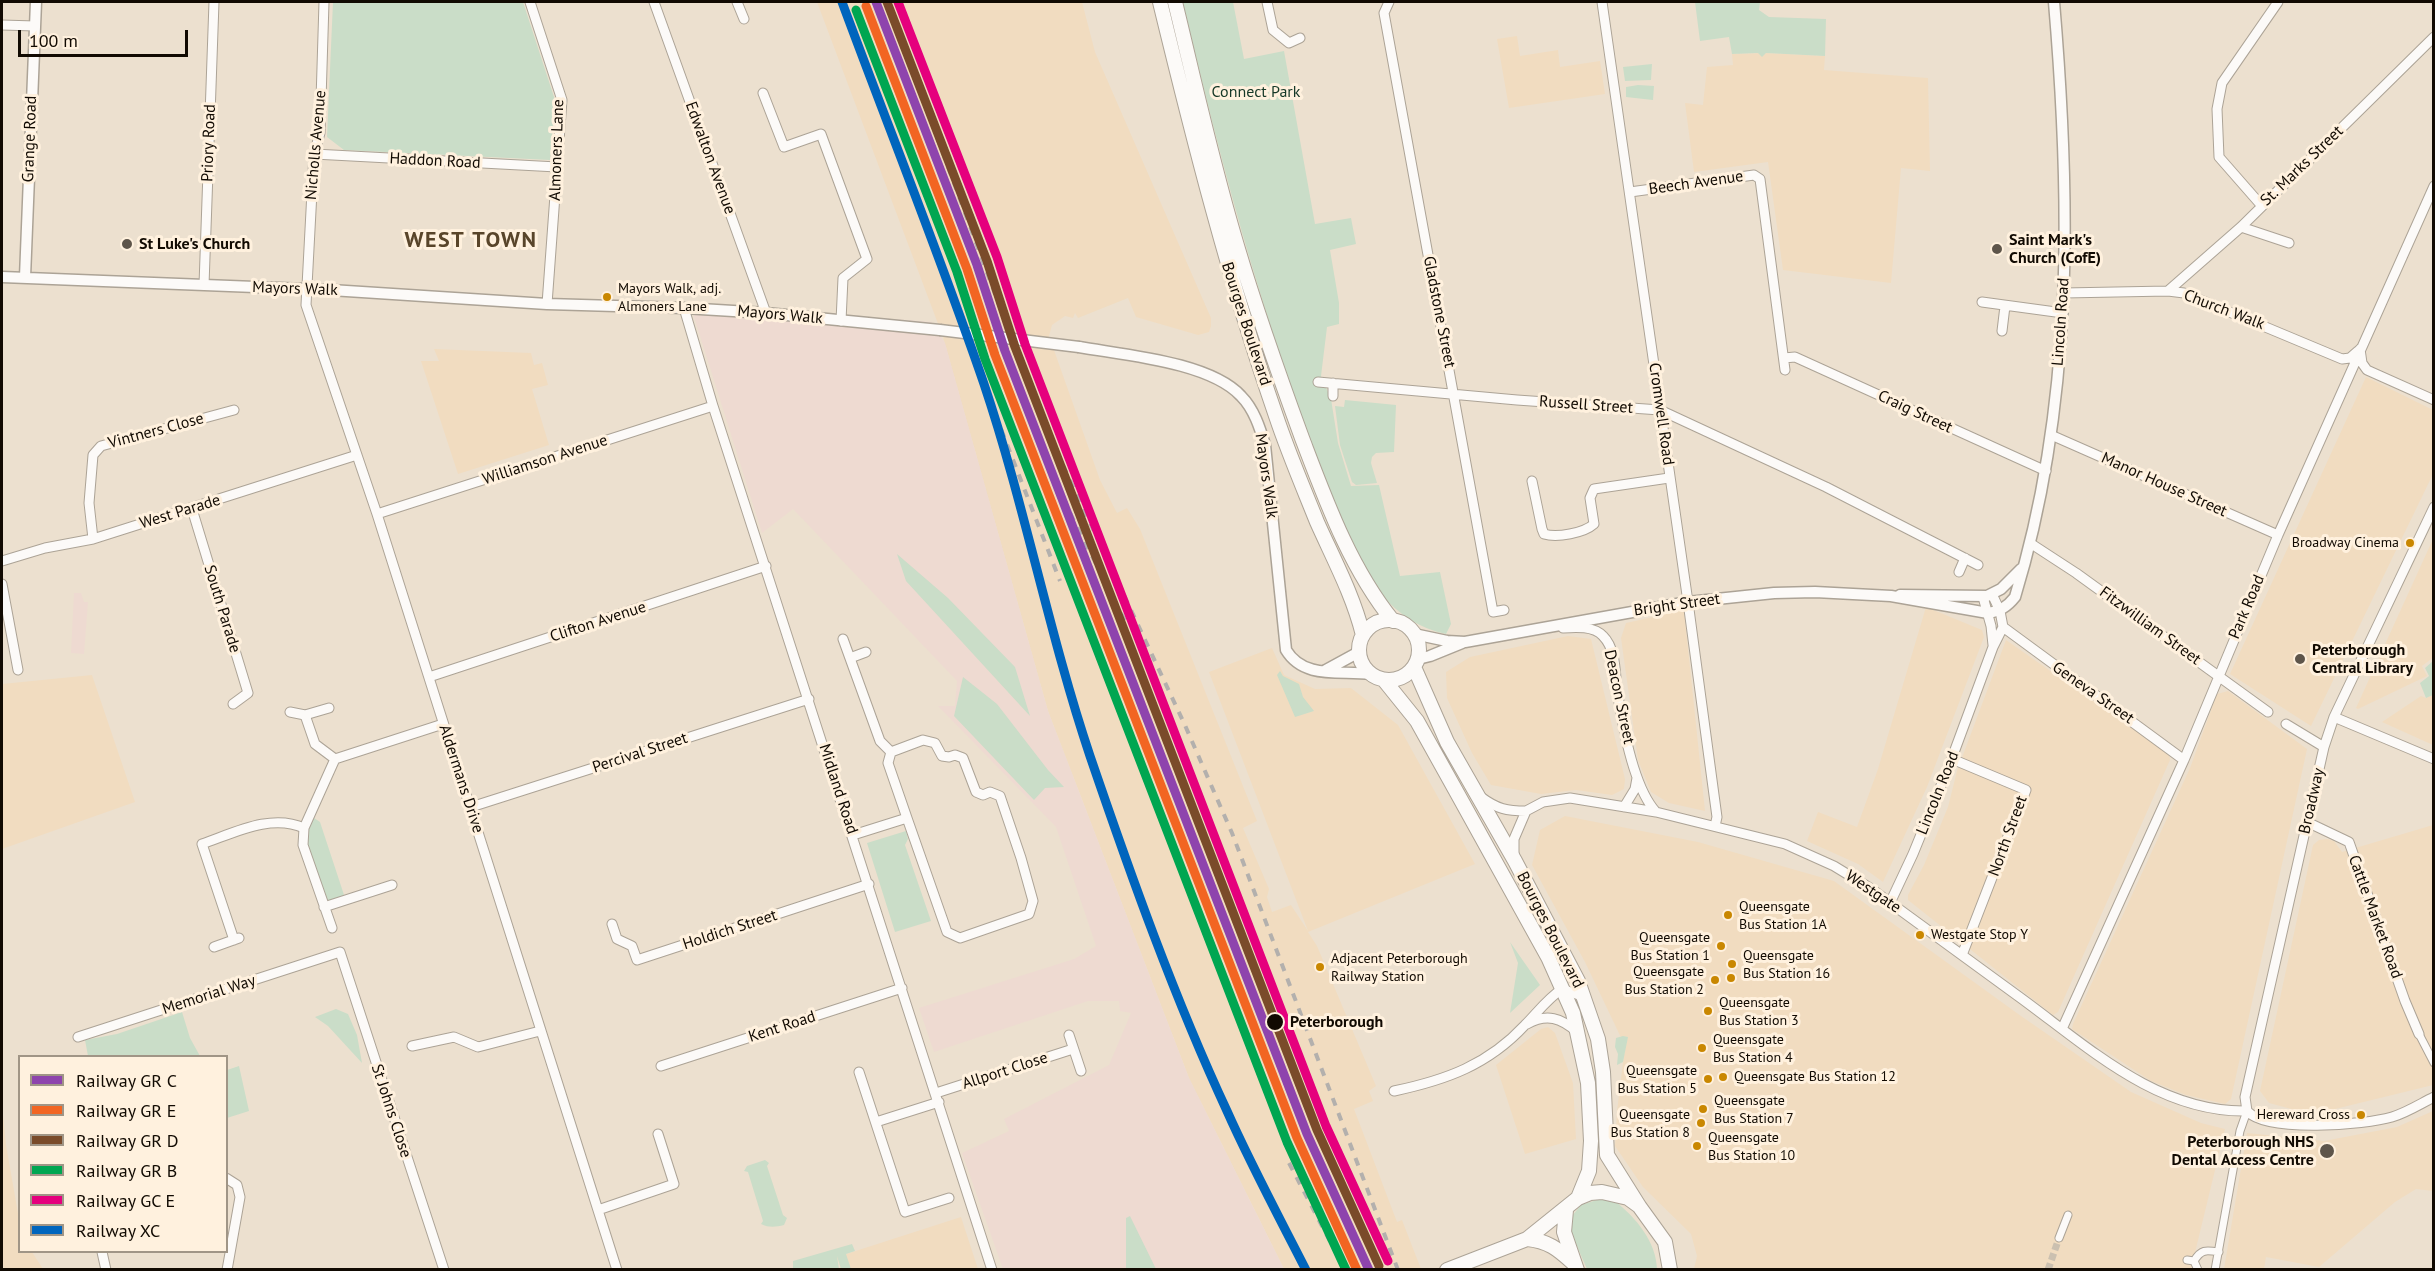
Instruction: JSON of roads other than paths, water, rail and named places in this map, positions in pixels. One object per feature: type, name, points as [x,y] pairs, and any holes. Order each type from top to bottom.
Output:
[{"type":"main road","name":"Bourges Boulevard","points":[[1160,2],[1197,155],[1232,282],[1277,419],[1318,522],[1348,588],[1363,635]]},
{"type":"main road","name":"Bourges Boulevard","points":[[1175,2],[1211,152],[1273,359],[1318,481],[1362,580],[1392,621]]},
{"type":"main road","points":[[1392,621],[1401,623],[1414,634],[1418,642],[1416,663],[1401,678],[1384,680],[1370,674],[1364,668],[1359,652],[1363,635],[1376,623],[1392,621]]},
{"type":"main road","name":"Bourges Boulevard","points":[[1416,663],[1438,723],[1515,861],[1575,975],[1587,1003],[1598,1039],[1603,1072],[1607,1155],[1665,1242],[1670,1269]]},
{"type":"main road","name":"Bourges Boulevard","points":[[1384,680],[1417,721],[1539,940],[1573,1013],[1588,1083],[1591,1141],[1589,1171],[1578,1198]]},
{"type":"main road","points":[[1447,1269],[1527,1239],[1566,1210],[1578,1198],[1590,1193],[1602,1192],[1628,1198],[1640,1206]]},
{"type":"main road","points":[[1566,1210],[1564,1232],[1576,1267]]},
{"type":"main road","points":[[1527,1239],[1543,1240],[1556,1247],[1576,1267]]},
{"type":"street","name":"Grange Road","points":[[25,277],[36,2]]},
{"type":"street","name":"Priory Road","points":[[204,285],[214,2]]},
{"type":"street","name":"Nicholls Avenue","points":[[307,289],[314,154],[320,133],[324,2]]},
{"type":"street","name":"Almoners Lane","points":[[530,2],[562,100],[547,304]]},
{"type":"street","name":"Edwalton Avenue","points":[[654,2],[766,313]]},
{"type":"street","points":[[737,2],[744,19]]},
{"type":"street","points":[[1267,2],[1272,30],[1289,43],[1300,38]]},
{"type":"street","name":"Gladstone Street","points":[[1389,2],[1384,13],[1493,612],[1504,610]]},
{"type":"street","name":"Cromwell Road","points":[[1602,2],[1688,602],[1716,817],[1714,826]]},
{"type":"street","name":"Lincoln Road","points":[[2000,611],[2014,597],[2030,543],[2046,471],[2063,313],[2065,161],[2054,2]]},
{"type":"street","points":[[2261,205],[2219,157],[2217,109],[2222,84],[2278,2]]},
{"type":"street","points":[[2,25],[35,26]]},
{"type":"street","name":"St. Marks Street","points":[[2168,291],[2241,227],[2433,37]]},
{"type":"street","points":[[763,93],[784,147],[821,134],[867,259],[843,278],[841,321]]},
{"type":"street","name":"Haddon Road","points":[[314,154],[557,167]]},
{"type":"street","name":"Beech Avenue","points":[[1630,192],[1754,175],[1760,179],[1784,358]]},
{"type":"street","name":"Park Road","points":[[2062,1029],[2184,760],[2278,535],[2433,186]]},
{"type":"street","points":[[2241,227],[2289,243]]},
{"type":"street","name":"Mayors Walk","points":[[2,277],[307,289],[547,304],[766,313],[940,330],[1079,347],[1201,371],[1223,381],[1242,397],[1260,427],[1265,445],[1286,650],[1291,658],[1308,670],[1370,674]]},
{"type":"street","name":"Aldermans Drive","points":[[307,289],[306,305],[377,514],[617,1269]]},
{"type":"street","name":"Church Walk","points":[[2064,292],[2168,291],[2197,297],[2342,359]]},
{"type":"street","points":[[1982,302],[2063,313]]},
{"type":"street","points":[[2002,331],[2005,306]]},
{"type":"street","name":"Midland Road","points":[[684,308],[713,406],[992,1269]]},
{"type":"street","points":[[2348,376],[2342,359],[2350,358],[2360,349]]},
{"type":"street","points":[[2360,349],[2362,363],[2367,370],[2433,400]]},
{"type":"street","name":"Craig Street","points":[[1784,358],[1796,357],[2046,471]]},
{"type":"street","points":[[1784,358],[1785,369]]},
{"type":"street","name":"Russell Street","points":[[1318,382],[1660,410],[1826,487],[1978,565]]},
{"type":"street","points":[[1332,383],[1332,396]]},
{"type":"street","name":"Williamson Avenue","points":[[377,514],[713,406]]},
{"type":"street","name":"Vintners Close","points":[[93,539],[89,503],[93,455],[101,446],[234,410]]},
{"type":"street","name":"Manor House Street","points":[[2051,435],[2278,535]]},
{"type":"street","name":"West Parade","points":[[2,561],[45,548],[93,539],[357,455]]},
{"type":"street","points":[[1532,481],[1542,529],[1544,534],[1550,536],[1588,529],[1594,524],[1590,498],[1594,489],[1670,478]]},
{"type":"street","name":"Broadway","points":[[2247,1112],[2245,1097],[2324,747],[2334,717],[2433,507]]},
{"type":"street","name":"South Parade","points":[[192,508],[248,693],[233,704]]},
{"type":"street","name":"Fitzwilliam Street","points":[[2030,543],[2076,573],[2268,712]]},
{"type":"street","points":[[1959,572],[1965,558]]},
{"type":"street","name":"Clifton Avenue","points":[[429,677],[766,566]]},
{"type":"street","name":"Lincoln Road","points":[[1993,647],[1988,596],[2001,589],[2023,567]]},
{"type":"street","points":[[2,584],[18,670]]},
{"type":"street","name":"Bright Street","points":[[1414,634],[1447,641],[1465,642],[1688,602],[1784,593],[1854,593],[1891,596],[1988,614],[2000,611]]},
{"type":"street","name":"Bright Street","points":[[1891,596],[1921,594],[1988,596]]},
{"type":"street","points":[[1988,596],[2000,611],[2003,627]]},
{"type":"street","name":"Deacon Street","points":[[1553,628],[1584,627],[1602,634],[1612,649],[1623,727],[1645,798],[1656,812]]},
{"type":"street","name":"Lincoln Road","points":[[1890,903],[1914,854],[1993,647],[2003,627]]},
{"type":"street","name":"Geneva Street","points":[[2003,627],[2184,760]]},
{"type":"street","points":[[843,639],[880,741],[891,753]]},
{"type":"street","name":"Bright Street","points":[[1416,663],[1465,642]]},
{"type":"street","points":[[850,658],[866,652]]},
{"type":"street","points":[[1324,672],[1359,652]]},
{"type":"street","name":"Percival Street","points":[[471,807],[809,699]]},
{"type":"street","points":[[290,712],[304,715],[329,708]]},
{"type":"street","points":[[304,715],[315,744],[336,759]]},
{"type":"street","points":[[2334,717],[2433,759]]},
{"type":"street","points":[[332,928],[303,845],[304,828],[336,759],[443,724]]},
{"type":"street","points":[[2286,724],[2324,747]]},
{"type":"street","points":[[300,739],[311,736]]},
{"type":"street","points":[[923,740],[935,743],[942,756],[955,754],[963,758],[976,792],[983,795],[990,792],[1000,796],[1033,901],[1029,914],[960,938],[947,932],[888,763],[891,753],[923,740]]},
{"type":"street","name":"North Street","points":[[1952,759],[2026,790],[1962,955]]},
{"type":"street","points":[[1624,807],[1635,789],[1638,776]]},
{"type":"street","name":"Westgate","points":[[1477,794],[1505,811],[1526,811],[1543,802],[1556,799],[1602,802],[1714,826],[1805,852],[1834,866],[1890,903],[2126,1074],[2154,1090],[2192,1103],[2231,1112],[2247,1112],[2253,1116],[2280,1123],[2346,1125],[2390,1118],[2433,1097]]},
{"type":"street","points":[[1515,861],[1514,839],[1526,811]]},
{"type":"street","points":[[853,836],[907,818]]},
{"type":"street","points":[[214,947],[237,939],[202,844],[267,822],[293,823],[304,828]]},
{"type":"street","name":"Cattle Market Road","points":[[2307,822],[2349,842],[2405,1001],[2419,1034]]},
{"type":"street","name":"Holdich Street","points":[[612,924],[617,939],[632,946],[637,960],[869,884]]},
{"type":"street","points":[[324,907],[392,885]]},
{"type":"street","name":"Memorial Way","points":[[78,1037],[340,952]]},
{"type":"street","name":"St Johns Close","points":[[340,952],[444,1269]]},
{"type":"street","name":"Kent Road","points":[[661,1066],[902,988]]},
{"type":"street","points":[[1394,1091],[1460,1071],[1487,1058],[1525,1025],[1549,998],[1562,989],[1579,995],[1587,1003]]},
{"type":"street","points":[[1525,1025],[1536,1019],[1553,1017],[1565,1021],[1577,1032]]},
{"type":"street","points":[[412,1046],[454,1037],[478,1047],[540,1031]]},
{"type":"street","points":[[2419,1034],[2433,1063]]},
{"type":"street","points":[[1068,1035],[1081,1071]]},
{"type":"street","name":"Allport Close","points":[[876,1122],[1073,1049]]},
{"type":"street","points":[[859,1072],[905,1212],[949,1198]]},
{"type":"street","points":[[2216,1269],[2241,1131],[2247,1112]]},
{"type":"street","points":[[598,1210],[674,1184],[658,1134]]},
{"type":"street","points":[[227,1269],[240,1197],[237,1185],[228,1179]]},
{"type":"street","points":[[2059,1238],[2068,1215]]},
{"type":"street","points":[[2198,1269],[2190,1260],[2206,1250],[2219,1252]]},
{"type":"street","points":[[102,1253],[106,1269]]},
{"type":"tunnel","points":[[2048,1270],[2059,1238]]},
{"type":"railway","points":[[887,2],[1016,351],[1054,446],[1184,723],[1232,833],[1398,1270]]},
{"type":"railway","points":[[984,385],[1060,581]]},
{"type":"railway","points":[[1063,499],[1127,625]]},
{"type":"railway","points":[[1289,1163],[1345,1270]]},
{"type":"rail line","name":"XC","points":[[842,2],[984,384],[1012,476],[1075,710],[1137,891],[1208,1068],[1246,1151],[1306,1270]]},
{"type":"place","name":"St Luke's Church","points":[[127,244]]},
{"type":"place","name":"Saint Mark's Church (CofE)","points":[[1997,249]]},
{"type":"place","name":"Mayors Walk, adj. Almoners Lane","points":[[607,297]]},
{"type":"place","name":"Broadway Cinema","points":[[2410,543]]},
{"type":"place","name":"Peterborough Central Library","points":[[2300,659]]},
{"type":"place","name":"Queensgate Bus Station 1A","points":[[1728,915]]},
{"type":"place","name":"Westgate Stop Y","points":[[1920,935]]},
{"type":"place","name":"Queensgate Bus Station 1","points":[[1721,946]]},
{"type":"place","name":"Queensgate Bus Station 16","points":[[1732,964]]},
{"type":"place","name":"Adjacent Peterborough Railway Station","points":[[1320,967]]},
{"type":"place","name":"Queensgate Bus Station 2","points":[[1715,980]]},
{"type":"place","name":"Queensgate Bus Station 3","points":[[1708,1011]]},
{"type":"place","name":"Peterborough","points":[[1275,1022]]},
{"type":"place","name":"Queensgate Bus Station 4","points":[[1702,1048]]},
{"type":"place","name":"Queensgate Bus Station 12","points":[[1723,1077]]},
{"type":"place","name":"Queensgate Bus Station 5","points":[[1708,1079]]},
{"type":"place","name":"Queensgate Bus Station 7","points":[[1703,1109]]},
{"type":"place","name":"Hereward Cross","points":[[2361,1115]]},
{"type":"place","name":"Queensgate Bus Station 8","points":[[1701,1123]]},
{"type":"place","name":"Queensgate Bus Station 10","points":[[1697,1146]]},
{"type":"place","name":"Peterborough NHS Dental Access Centre","points":[[2327,1151]]},
{"type":"district","name":"WEST TOWN","points":[[471,241]]},
{"type":"park label","name":"Connect Park","points":[[1256,92]]}]
